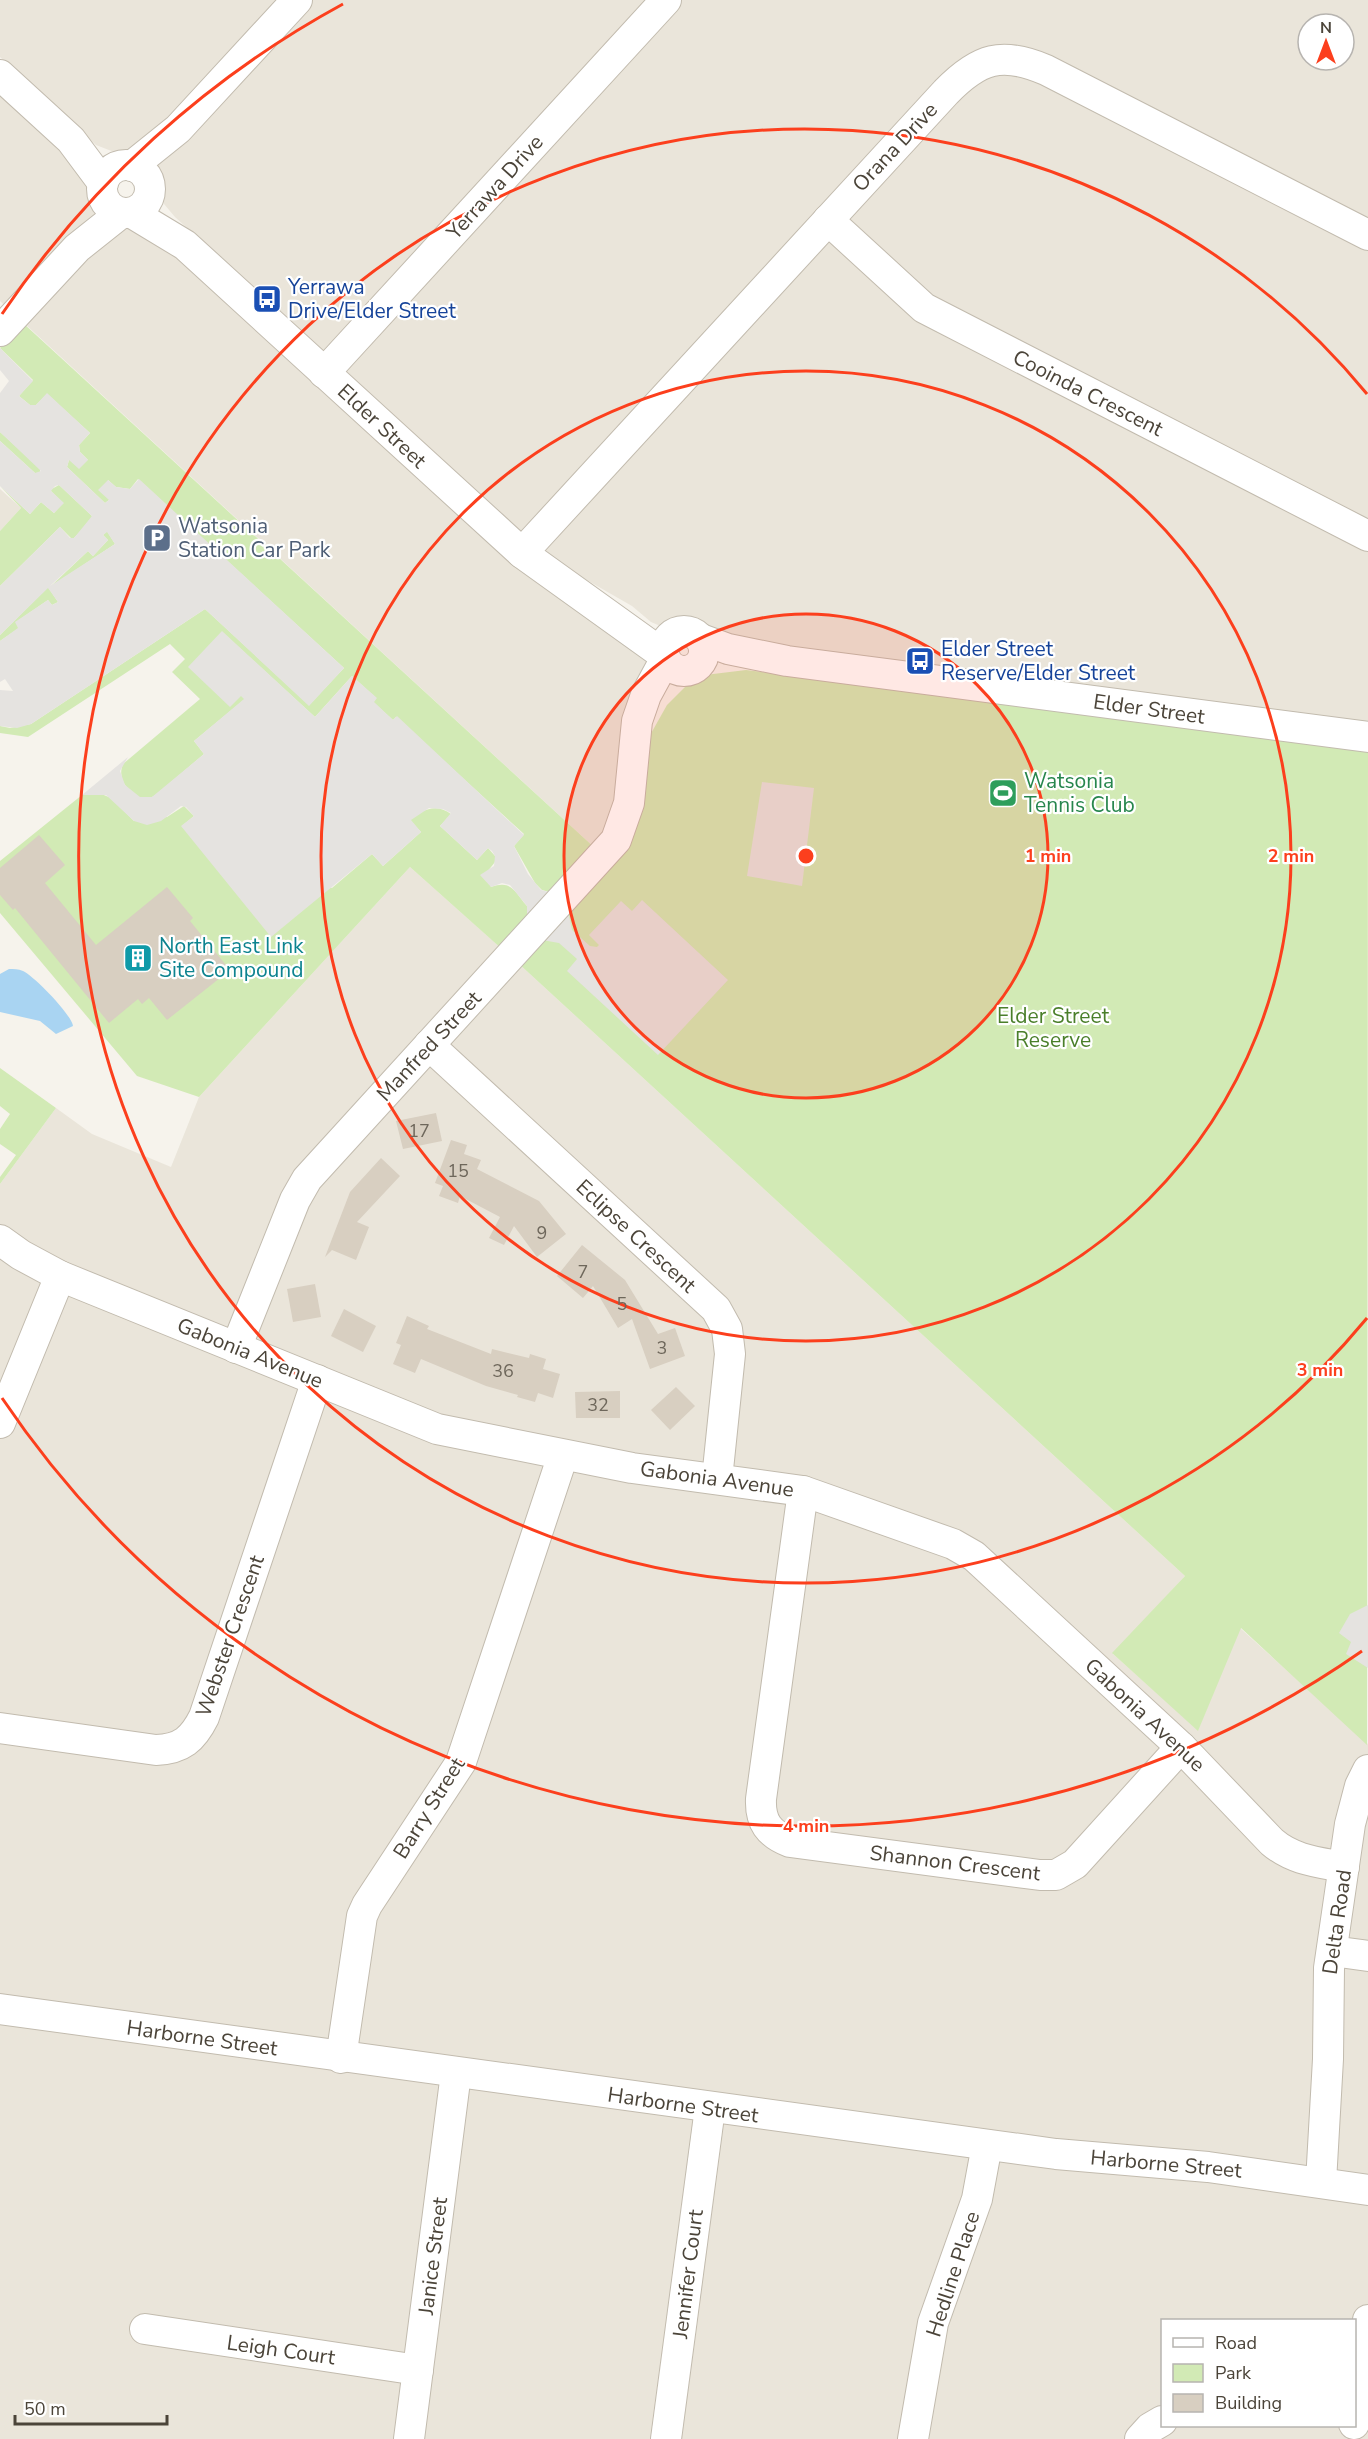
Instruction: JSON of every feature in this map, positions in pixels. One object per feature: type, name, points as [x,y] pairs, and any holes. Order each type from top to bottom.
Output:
[{"type":"street","points":[[0,331],[77,248],[178,129],[297,0]]},
{"type":"street","name":"Yerrawa Drive","points":[[324,373],[666,0]]},
{"type":"street","name":"Orana Drive","points":[[522,553],[962,75],[985,62],[1011,59],[1046,70],[1368,235]]},
{"type":"street","name":"Elder Street","points":[[0,75],[522,553],[586,597],[681,655],[787,661],[1368,738]]},
{"type":"street","name":"Cooinda Crescent","points":[[828,220],[916,302],[934,314],[1368,536]]},
{"type":"street","name":"Manfred Street","points":[[236,1348],[301,1188],[608,851],[626,814],[635,757],[681,655]]},
{"type":"street","name":"Eclipse Crescent","points":[[429,1045],[716,1309],[727,1329],[730,1354],[717,1479]]},
{"type":"street","name":"Gabonia Avenue","points":[[0,1240],[21,1255],[60,1276],[436,1430],[563,1455],[803,1491],[938,1538],[974,1556],[1181,1747],[1283,1851],[1313,1862],[1344,1867]]},
{"type":"street","points":[[0,1423],[60,1276]]},
{"type":"street","name":"Webster Crescent","points":[[0,1728],[156,1750],[180,1747],[194,1735],[204,1717],[317,1380]]},
{"type":"street","name":"Barry Street","points":[[341,2058],[362,1916],[461,1762],[563,1455]]},
{"type":"street","name":"Shannon Crescent","points":[[803,1491],[761,1799],[762,1819],[777,1837],[790,1842],[1010,1872],[1056,1875],[1075,1864],[1181,1747]]},
{"type":"street","name":"Delta Road","points":[[1311,2181],[1327,2078],[1328,1984],[1332,1951],[1354,1804],[1368,1770]]},
{"type":"street","points":[[1332,1951],[1368,1956]]},
{"type":"street","name":"Harborne Street","points":[[0,2010],[987,2145],[1056,2154],[1208,2167],[1368,2190]]},
{"type":"street","name":"Janice Street","points":[[409,2439],[456,2073]]},
{"type":"street","name":"Jennifer Court","points":[[666,2439],[710,2108]]},
{"type":"street","name":"Hedline Place","points":[[913,2439],[933,2323],[977,2199],[987,2145]]},
{"type":"street","points":[[1357,2385],[1368,2320]]},
{"type":"street","name":"Leigh Court","points":[[144,2329],[418,2370]]},
{"type":"street","points":[[1140,2439],[1150,2428],[1161,2422]]},
{"type":"shaded area","points":[[0,0],[1368,0],[1368,724],[775,645],[690,626],[658,625],[651,622],[632,606],[564,567],[540,549],[175,217],[164,204],[155,177],[150,170],[127,157],[96,145],[0,57]]},
{"type":"shaded area","points":[[0,94],[87,174],[105,210],[146,230],[648,657],[618,805],[596,849],[0,301]]},
{"type":"shaded area","name":"Watsonia Station Car Park","points":[[0,348],[33,381],[19,396],[30,405],[36,405],[47,393],[90,433],[79,445],[80,452],[88,460],[79,469],[69,460],[67,467],[105,503],[109,500],[98,490],[108,480],[116,487],[130,489],[139,479],[344,668],[309,706],[205,609],[31,724],[17,728],[0,726],[0,690],[13,691],[5,679],[0,682],[0,641],[18,628],[15,622],[48,600],[52,605],[58,602],[48,588],[0,635],[0,586],[60,527],[70,538],[74,538],[92,516],[59,485],[51,491],[64,503],[54,513],[41,502],[30,514],[0,486],[0,441],[35,473],[41,471],[0,432],[0,393],[9,381],[0,370]],"holes":[[[107,532],[115,544],[50,586],[88,551],[93,556],[108,540],[103,535]]]},
{"type":"shaded area","points":[[0,489],[21,508],[0,531]]},
{"type":"shaded area","points":[[222,631],[315,717],[352,676],[377,698],[374,702],[393,720],[397,716],[524,835],[514,846],[528,874],[541,890],[556,894],[531,921],[527,914],[527,906],[510,885],[502,883],[491,887],[480,875],[494,866],[495,856],[492,851],[488,848],[477,860],[440,826],[451,813],[443,809],[429,808],[411,820],[421,832],[383,866],[372,854],[271,937],[181,826],[194,816],[186,807],[181,806],[161,821],[147,825],[134,821],[106,795],[82,795],[128,757],[120,771],[125,785],[140,797],[152,797],[204,754],[194,741],[244,699],[241,696],[230,707],[188,667]]},
{"type":"shaded area","points":[[762,782],[814,788],[802,886],[747,876]]},
{"type":"shaded area","points":[[410,867],[518,963],[1185,1576],[1113,1654],[1198,1730],[1240,1628],[1368,1744],[1368,2439],[0,2439],[0,1184],[56,1108],[92,1134],[171,1167],[199,1097]]},
{"type":"shaded area","points":[[642,900],[728,980],[658,1055],[567,971],[577,959],[559,943],[542,940],[568,911],[572,930],[590,946],[597,947],[599,945],[589,935],[621,901],[632,911]]},
{"type":"shaded area","points":[[1368,1605],[1368,1668],[1346,1654],[1351,1642],[1339,1633],[1350,1614]]},
{"type":"green space","points":[[23,323],[596,849],[556,894],[542,890],[535,883],[514,846],[524,834],[396,717],[393,720],[373,702],[376,698],[352,676],[315,717],[222,632],[230,706],[241,695],[245,699],[194,741],[204,754],[152,797],[140,798],[127,788],[121,775],[123,764],[200,699],[172,672],[185,659],[170,644],[28,737],[0,733],[0,726],[10,728],[31,724],[205,609],[309,705],[344,668],[138,479],[130,489],[116,487],[108,480],[109,500],[105,503],[67,467],[69,460],[88,460],[80,452],[79,445],[90,433],[47,394],[36,405],[30,405],[19,396],[33,380],[0,348]]},
{"type":"green space","points":[[0,432],[40,468],[40,473],[35,473],[0,441]]},
{"type":"green space","points":[[59,485],[92,516],[91,520],[74,538],[71,538],[60,527],[0,586],[0,531],[21,508],[0,486],[30,514],[41,502],[54,513],[63,503],[50,490]]},
{"type":"green space","points":[[107,531],[115,544],[50,587],[88,551],[93,556],[108,540],[103,535]]},
{"type":"green space","points":[[48,587],[58,602],[52,605],[48,600],[16,622],[19,628],[0,641],[0,635]]},
{"type":"green space","name":"Elder Street Reserve","points":[[746,670],[1368,752],[1367,1745],[1241,1628],[1198,1731],[1112,1653],[1185,1576],[518,963],[610,862],[649,737],[667,705],[692,680],[705,675]]},
{"type":"green space","points":[[99,793],[111,798],[134,821],[167,817],[184,806],[194,816],[182,826],[332,888],[372,854],[383,866],[421,832],[410,820],[425,810],[440,809],[451,814],[440,826],[477,860],[488,848],[495,856],[495,862],[487,872],[491,887],[504,885],[512,888],[527,906],[527,914],[531,921],[503,950],[410,867],[199,1097],[137,1076],[0,913],[0,861],[82,795]]},
{"type":"green space","points":[[0,1068],[56,1108],[0,1184],[0,1177],[16,1155],[0,1144],[0,1129],[10,1114],[0,1106]]},
{"type":"water","points":[[9,969],[23,971],[35,980],[60,1005],[73,1026],[56,1034],[40,1021],[0,1012],[0,974]]},
{"type":"building","name":"North East Link Site Compound","points":[[39,835],[65,865],[45,883],[96,945],[167,887],[193,918],[190,921],[230,970],[167,1020],[149,998],[142,1004],[138,999],[109,1023],[15,908],[13,910],[0,895],[0,868]]},
{"type":"building","points":[[436,1113],[442,1141],[403,1149],[396,1121]]},
{"type":"building","points":[[451,1140],[467,1145],[464,1154],[481,1160],[477,1169],[539,1201],[566,1234],[537,1257],[514,1226],[504,1245],[489,1238],[500,1217],[460,1196],[458,1203],[439,1196],[443,1186],[435,1183]]},
{"type":"building","points":[[381,1158],[400,1176],[357,1222],[369,1227],[356,1260],[332,1250],[325,1257],[350,1192]]},
{"type":"building","points":[[582,1245],[625,1280],[658,1334],[675,1328],[685,1356],[650,1369],[632,1319],[618,1328],[593,1286],[583,1298],[557,1276]]},
{"type":"building","points":[[315,1284],[321,1317],[293,1322],[287,1289]]},
{"type":"building","points":[[344,1309],[376,1326],[363,1352],[331,1336]]},
{"type":"building","points":[[407,1316],[429,1326],[427,1329],[491,1354],[492,1349],[529,1358],[530,1354],[546,1359],[543,1369],[560,1374],[553,1398],[538,1393],[535,1402],[517,1397],[518,1395],[486,1386],[421,1359],[415,1373],[393,1364],[401,1345],[396,1343]]},
{"type":"building","points":[[676,1387],[695,1406],[670,1430],[651,1410]]},
{"type":"building","points":[[620,1391],[620,1418],[576,1418],[575,1392]]},
{"type":"place","name":"Yerrawa Drive/Elder Street","points":[[267,299]]},
{"type":"place","name":"Watsonia Station Car Park","points":[[157,538]]},
{"type":"place","name":"Elder Street Reserve/Elder Street","points":[[920,661]]},
{"type":"place","name":"Watsonia Tennis Club","points":[[1003,793]]},
{"type":"place","name":"North East Link Site Compound","points":[[138,958]]}]
